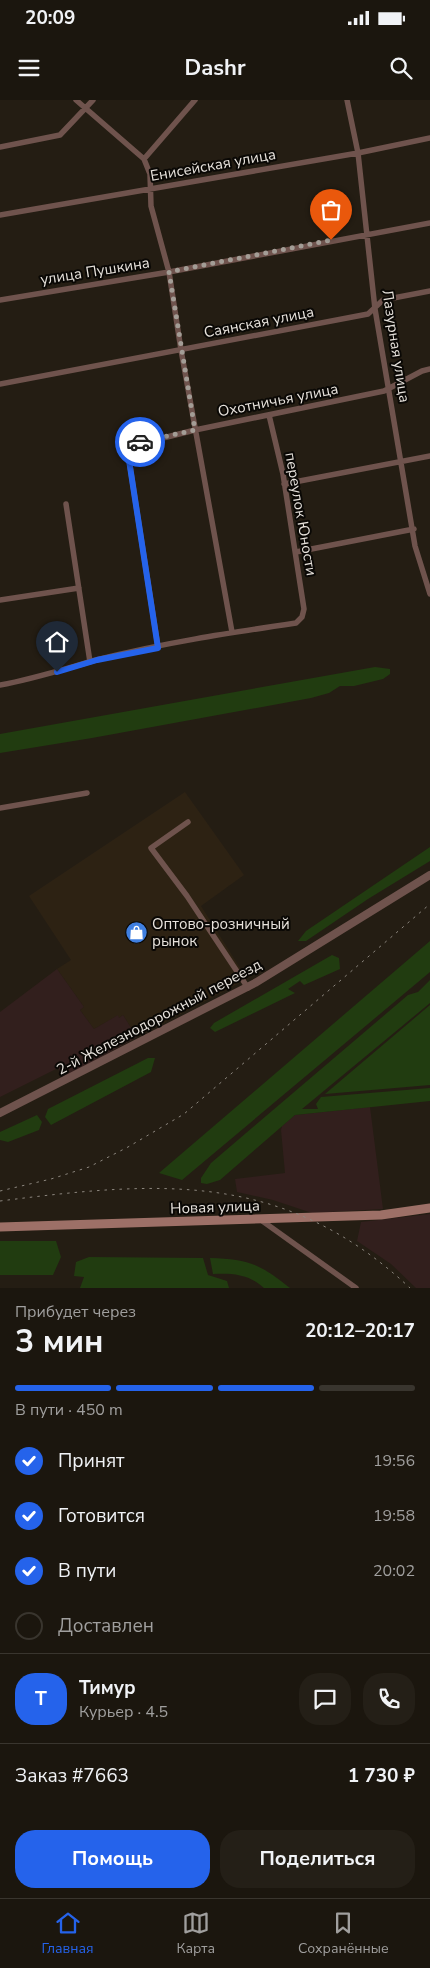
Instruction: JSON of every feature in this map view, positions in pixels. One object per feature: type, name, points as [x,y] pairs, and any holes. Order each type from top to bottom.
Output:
[{"type":"main road","name":"Новая улица","points":[[0,1228],[381,1215],[430,1208]]},
{"type":"street","points":[[0,685],[40,677],[90,662],[232,632],[181,350],[169,272],[156,228],[150,188],[150,174],[144,159],[76,100]]},
{"type":"street","points":[[0,147],[60,135],[92,100]]},
{"type":"street","points":[[144,159],[195,100]]},
{"type":"street","name":"Лазурная улица","points":[[347,100],[358,153],[375,309],[416,546],[430,594]]},
{"type":"street","name":"Енисейская улица","points":[[0,215],[358,153],[430,138]]},
{"type":"street","name":"улица Пушкина","points":[[0,300],[169,272],[367,233],[430,223]]},
{"type":"street","name":"Саянская улица","points":[[0,384],[368,314],[383,300],[430,291]]},
{"type":"street","name":"Охотничья улица","points":[[158,648],[127,447],[195,430],[390,389],[422,371],[430,369]]},
{"type":"street","name":"переулок Юности","points":[[232,632],[296,623],[302,617],[304,609],[284,484],[269,415]]},
{"type":"street","points":[[284,484],[430,456]]},
{"type":"street","points":[[66,504],[90,662]]},
{"type":"street","points":[[296,552],[414,529]]},
{"type":"street","points":[[0,600],[79,588]]},
{"type":"street","points":[[0,808],[87,793]]},
{"type":"street","points":[[188,822],[151,848],[187,896],[248,988]]},
{"type":"street","name":"2-й Железнодорожный переезд","points":[[0,1114],[248,988],[430,874]]},
{"type":"street","points":[[261,1220],[356,1288]]},
{"type":"shaded area","name":"Оптово-розничный рынок","points":[[185,792],[244,875],[201,906],[247,979],[137,1037],[123,1015],[119,1018],[117,1016],[94,1029],[80,1010],[84,1007],[57,969],[71,960],[29,896]]},
{"type":"shaded area","points":[[57,969],[84,1007],[80,1010],[94,1029],[118,1015],[119,1018],[123,1015],[137,1037],[63,1078],[58,1068],[0,1097],[0,1012]]},
{"type":"shaded area","points":[[370,1107],[383,1209],[312,1213],[273,1200],[237,1192],[235,1179],[285,1173],[281,1130],[282,1126],[295,1115]]},
{"type":"shaded area","points":[[430,1214],[430,1288],[416,1288],[391,1264],[357,1241],[361,1222]]},
{"type":"green space","points":[[375,667],[390,669],[390,674],[383,679],[354,686],[340,686],[329,693],[311,698],[0,753],[0,734]]},
{"type":"green space","points":[[430,847],[430,861],[368,899],[306,941],[298,941],[306,931]]},
{"type":"green space","points":[[430,941],[430,972],[182,1180],[159,1173]]},
{"type":"green space","points":[[332,955],[339,958],[340,969],[304,985],[300,981],[288,989],[295,993],[215,1032],[210,1028],[214,1023]]},
{"type":"green space","points":[[430,980],[430,1003],[302,1109],[318,1109],[316,1104],[321,1097],[430,1088],[430,1101],[295,1115],[220,1180],[207,1184],[201,1183],[201,1178],[211,1163],[408,995],[418,992]]},
{"type":"green space","points":[[430,1005],[430,1085],[325,1094]]},
{"type":"green space","points":[[148,1058],[155,1058],[151,1072],[51,1125],[45,1117],[48,1109]]},
{"type":"green space","points":[[37,1115],[42,1122],[39,1130],[8,1142],[0,1140],[0,1132]]},
{"type":"green space","points":[[0,1241],[56,1241],[61,1257],[53,1275],[0,1275]]},
{"type":"green space","points":[[89,1257],[203,1258],[208,1275],[227,1281],[229,1288],[80,1288],[84,1277],[74,1276],[76,1262]]},
{"type":"green space","points":[[210,1258],[253,1264],[270,1273],[290,1288],[264,1288],[258,1283],[240,1275],[213,1274]]},
{"type":"railway","points":[[0,1191],[51,1179],[89,1167],[128,1147],[184,1114],[430,904]]},
{"type":"railway","points":[[0,1201],[113,1190],[166,1189],[217,1193],[267,1203],[315,1222],[363,1250],[410,1288]]},
{"type":"way so far","points":[[140,442],[195,430],[169,272],[331,240]]},
{"type":"place","name":"Оптово-розничный рынок","points":[[136,933]]},
{"type":"route","points":[[57,672],[97,660],[158,648],[127,447],[140,442]]}]
